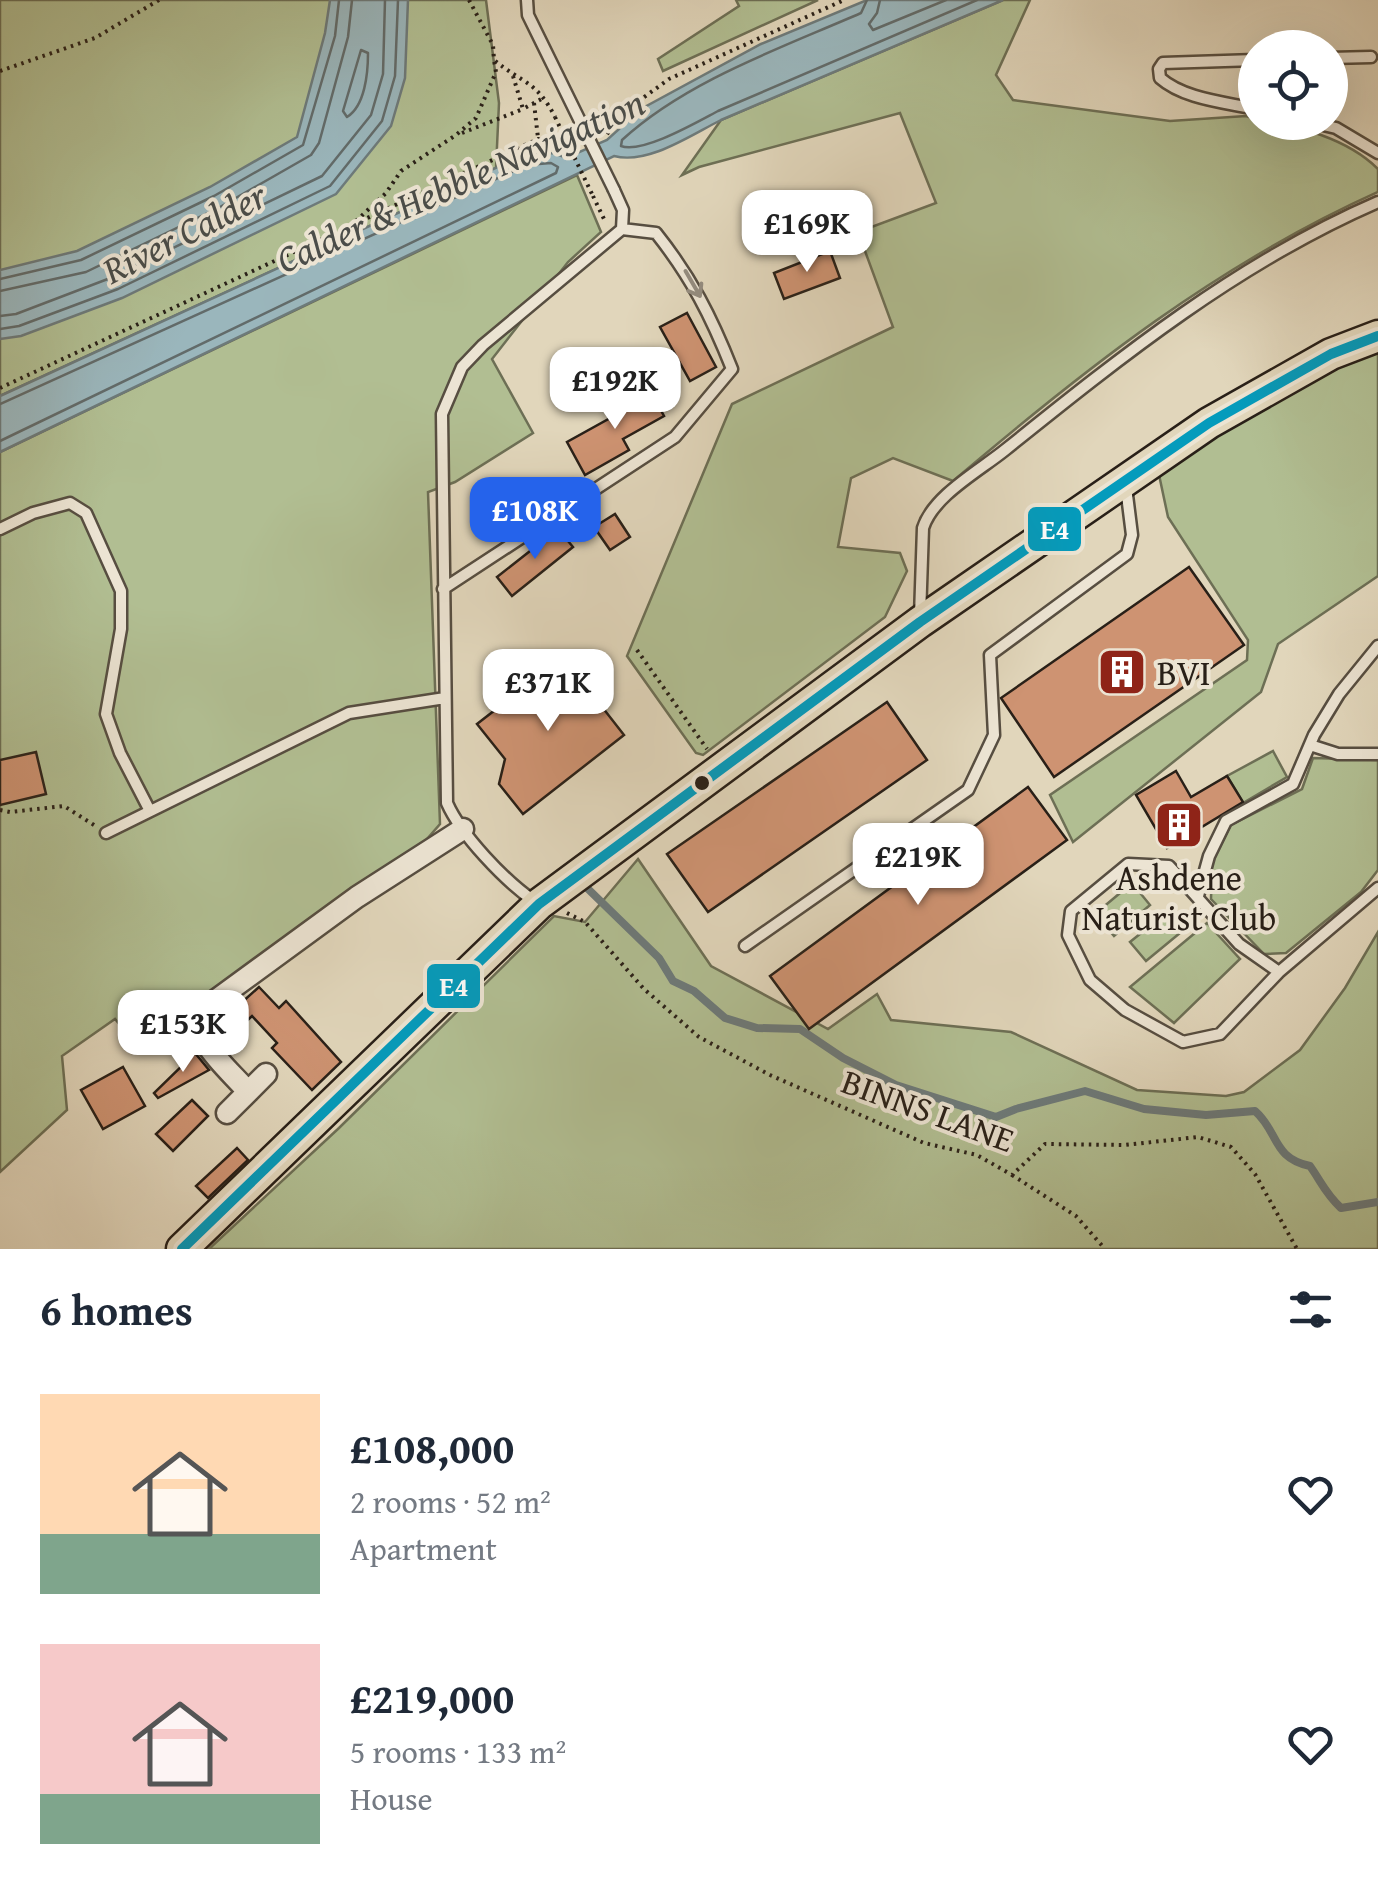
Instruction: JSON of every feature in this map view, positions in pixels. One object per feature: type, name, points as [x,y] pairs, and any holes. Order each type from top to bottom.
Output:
[{"type":"main road","points":[[182,1249],[539,904],[920,622],[1209,423],[1332,354],[1378,336]]},
{"type":"street","points":[[248,1092],[200,1035],[200,1011],[357,897],[463,828]]},
{"type":"street","points":[[227,1113],[266,1074]]},
{"type":"lane","points":[[527,0],[528,15],[622,210],[622,229],[613,239],[529,305],[462,367],[442,414],[446,798],[463,828],[502,873],[539,904]]},
{"type":"lane","points":[[1348,58],[1370,57]]},
{"type":"lane","points":[[1238,60],[1164,63],[1159,69],[1160,78],[1168,86],[1238,106]]},
{"type":"lane","points":[[1348,135],[1378,152]]},
{"type":"lane","points":[[920,622],[927,515],[1076,393],[1206,296],[1277,253],[1378,202]]},
{"type":"lane","points":[[444,590],[675,437],[732,368],[709,312],[686,271],[656,233],[622,229]]},
{"type":"lane","points":[[745,946],[968,790],[994,735],[990,655],[1127,554],[1132,535],[1125,480]]},
{"type":"lane","points":[[0,529],[33,513],[70,503],[86,513],[121,591],[121,629],[106,714],[120,753],[150,811]]},
{"type":"lane","points":[[1198,896],[1209,856],[1226,820],[1293,784],[1339,694],[1378,646]]},
{"type":"lane","points":[[106,832],[349,713],[445,698]]},
{"type":"lane","points":[[1310,745],[1338,754],[1378,754]]},
{"type":"lane","points":[[1279,972],[1239,944],[1170,866],[1128,864],[1071,912],[1068,936],[1090,980],[1125,1010],[1183,1042],[1220,1034],[1279,972],[1378,888]]},
{"type":"path","points":[[0,71],[96,38],[160,0]]},
{"type":"path","points":[[353,224],[401,171],[476,118],[496,72],[493,45],[470,0]]},
{"type":"path","points":[[822,0],[822,8]]},
{"type":"path","points":[[605,136],[668,79],[844,0]]},
{"type":"path","points":[[494,60],[513,76],[535,85],[545,98],[613,239]]},
{"type":"path","points":[[513,76],[523,109]]},
{"type":"path","points":[[456,135],[545,98]]},
{"type":"path","points":[[534,103],[538,139]]},
{"type":"path","points":[[0,388],[538,139],[570,148],[587,142]]},
{"type":"path","points":[[637,650],[721,769]]},
{"type":"path","points":[[0,810],[64,806],[106,832]]},
{"type":"path","name":"BINNS LANE","points":[[539,904],[585,922],[644,989],[699,1037],[804,1090],[924,1143],[977,1156],[1012,1175],[1045,1144],[1125,1145],[1198,1137],[1231,1147],[1256,1174],[1298,1249]]},
{"type":"path","points":[[1012,1175],[1076,1216],[1105,1249]]},
{"type":"green space","points":[[0,0],[486,0],[499,103],[496,168],[0,396]]},
{"type":"green space","points":[[736,0],[818,0],[663,71],[658,59],[739,6]]},
{"type":"green space","points":[[1003,0],[1030,0],[996,75],[1013,100],[1170,121],[1238,117],[1238,140],[1332,140],[1378,169],[1378,192],[1263,252],[1155,321],[953,481],[893,458],[851,478],[838,547],[900,553],[907,571],[885,617],[703,755],[696,753],[627,656],[732,404],[893,327],[858,232],[936,203],[900,113],[699,167],[682,175],[721,120]]},
{"type":"green space","points":[[577,175],[601,232],[568,262],[492,359],[533,433],[455,482],[428,492],[440,824],[420,847],[306,921],[139,1047],[115,1019],[62,1056],[67,1110],[0,1172],[0,452]]},
{"type":"green space","points":[[1378,345],[1378,576],[1278,644],[1261,692],[1073,842],[1050,795],[1247,660],[1248,640],[1168,517],[1158,470],[1335,361]]},
{"type":"green space","points":[[1273,751],[1287,777],[1243,803],[1227,776]]},
{"type":"green space","points":[[1313,758],[1378,760],[1378,870],[1361,892],[1286,953],[1264,954],[1211,899],[1212,863],[1231,825],[1302,789]]},
{"type":"green space","points":[[638,859],[711,966],[828,1029],[877,994],[891,1020],[1011,1032],[1137,1090],[1226,1096],[1244,1092],[1300,1050],[1345,988],[1378,932],[1378,1249],[209,1249],[339,1128],[554,916],[585,922]]},
{"type":"green space","points":[[1132,883],[1150,905],[1114,936],[1095,914]]},
{"type":"green space","points":[[1171,909],[1186,928],[1146,961],[1130,942]]},
{"type":"green space","points":[[1207,923],[1240,959],[1174,1023],[1130,987]]},
{"type":"water","name":"River Calder","points":[[330,0],[408,0],[405,78],[391,126],[336,194],[122,298],[21,336],[0,339],[0,270],[77,251],[210,187],[297,137]]},
{"type":"water","points":[[867,0],[1003,0],[721,120],[655,153],[614,156],[0,452],[0,396],[524,155],[554,153],[566,158],[607,140],[641,109],[761,44]]},
{"type":"building","points":[[830,251],[840,278],[784,299],[774,273]]},
{"type":"building","points":[[687,313],[716,367],[690,381],[660,327]]},
{"type":"building","points":[[647,385],[664,416],[623,439],[629,450],[585,475],[567,442],[630,407],[624,397]]},
{"type":"building","points":[[615,514],[630,537],[610,550],[594,527]]},
{"type":"building","points":[[558,529],[573,547],[512,596],[497,577]]},
{"type":"building","name":"BVI","points":[[1189,567],[1244,645],[1054,777],[1001,698]]},
{"type":"building","points":[[563,657],[624,735],[523,814],[499,784],[505,759],[477,724]]},
{"type":"building","points":[[887,702],[927,760],[708,912],[667,854]]},
{"type":"building","points":[[36,752],[46,794],[0,805],[0,760]]},
{"type":"building","name":"Ashdene Naturist Club","points":[[1176,771],[1191,797],[1227,776],[1243,802],[1167,848],[1136,795]]},
{"type":"building","points":[[1028,787],[1067,840],[809,1029],[770,976]]},
{"type":"building","points":[[259,987],[279,1008],[286,1001],[341,1062],[312,1090],[272,1048],[277,1043],[252,1016],[226,1040],[214,1027],[213,1023],[230,1007],[238,1001],[240,1004]]},
{"type":"building","points":[[195,1053],[209,1070],[158,1098],[154,1093]]},
{"type":"building","points":[[123,1067],[145,1106],[103,1129],[81,1090]]},
{"type":"building","points":[[192,1100],[208,1116],[173,1151],[156,1134]]},
{"type":"building","points":[[237,1148],[248,1160],[208,1198],[196,1186]]},
{"type":"waterway","points":[[586,887],[659,958],[673,981],[694,991],[725,1018],[757,1028],[800,1029],[843,1058],[896,1085],[996,1117],[1085,1091],[1144,1109],[1206,1115],[1255,1111],[1282,1151],[1310,1166],[1341,1208],[1378,1202]]},
{"type":"transit line","name":"E4","points":[[182,1249],[539,904],[920,622],[1209,423],[1331,354],[1378,336]]},
{"type":"place","name":"BVI","points":[[1122,672]]},
{"type":"place","name":"Ashdene Naturist Club","points":[[1179,825]]},
{"type":"water label","name":"Calder & Hebble Navigation","points":[[460,180]]}]
